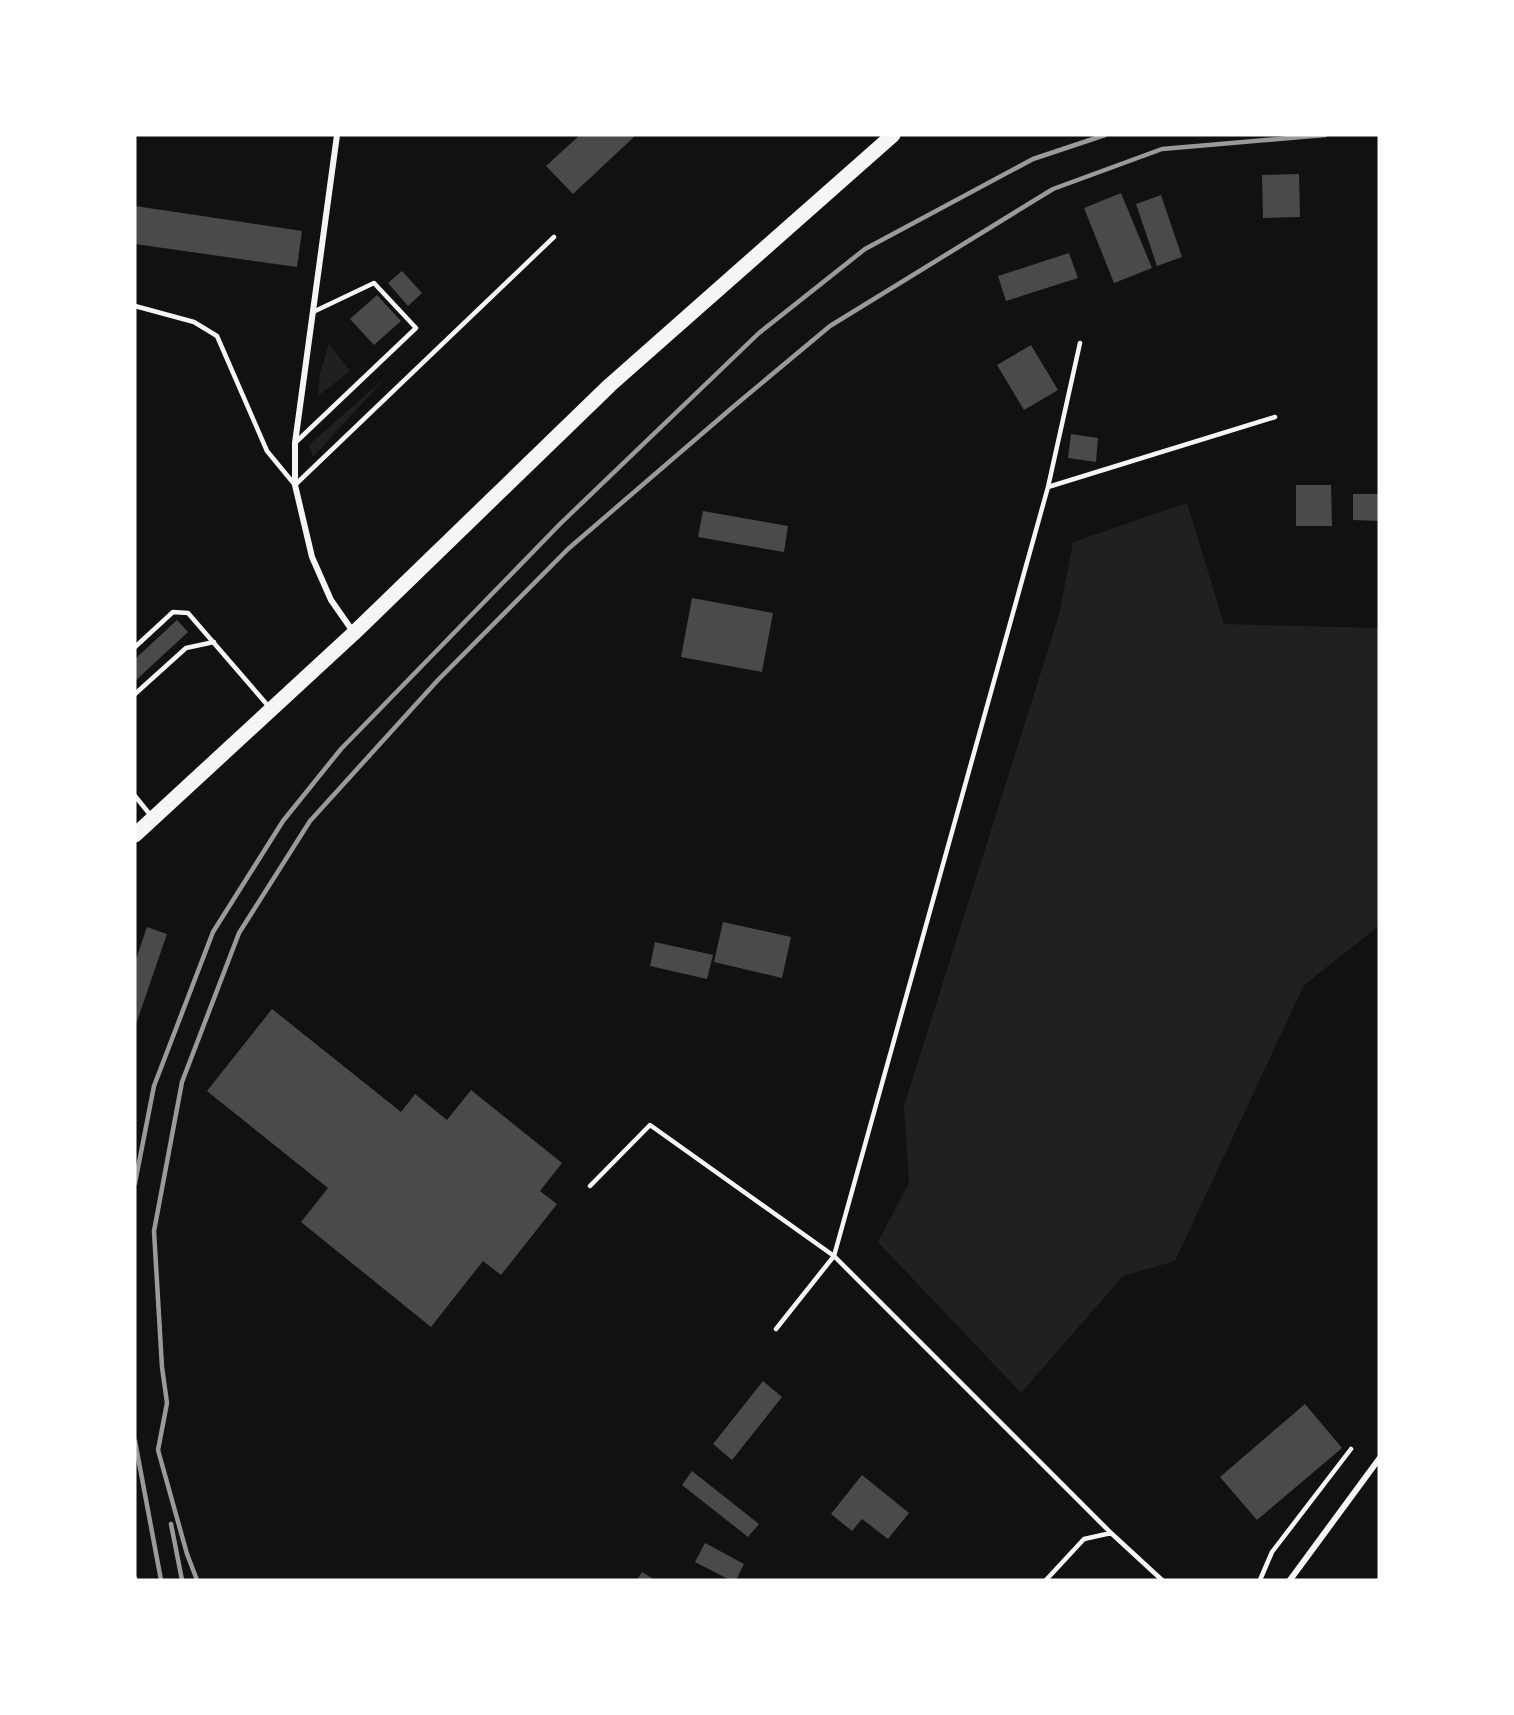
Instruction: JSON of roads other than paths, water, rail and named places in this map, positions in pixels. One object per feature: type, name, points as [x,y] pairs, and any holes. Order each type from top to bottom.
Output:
[{"type":"main road","points":[[135,835],[354,633],[610,385],[893,135]]},
{"type":"street","points":[[337,135],[295,443],[295,485],[312,557],[331,600],[354,633]]},
{"type":"street","points":[[1290,1580],[1379,1459]]},
{"type":"lane","points":[[135,306],[194,322],[217,336],[267,451],[295,485],[554,237]]},
{"type":"lane","points":[[295,443],[416,328],[374,283],[313,312]]},
{"type":"lane","points":[[776,1329],[834,1256],[1048,487],[1080,343]]},
{"type":"lane","points":[[1048,487],[1275,417]]},
{"type":"lane","points":[[135,647],[173,612],[188,613],[272,710]]},
{"type":"lane","points":[[135,694],[186,648],[214,642]]},
{"type":"lane","points":[[135,796],[153,818]]},
{"type":"lane","points":[[590,1186],[650,1125],[834,1256],[1111,1533],[1162,1580]]},
{"type":"lane","points":[[1260,1580],[1272,1552],[1351,1449]]},
{"type":"lane","points":[[1046,1580],[1084,1539],[1111,1533]]},
{"type":"railway","points":[[135,1183],[154,1086],[213,932],[283,821],[341,749],[560,524],[759,333],[865,249],[1033,159],[1105,135]]},
{"type":"railway","points":[[197,1580],[187,1554],[158,1450],[167,1403],[162,1367],[154,1231],[182,1082],[239,933],[310,821],[438,680],[568,549],[830,326],[1053,189],[1162,149],[1325,135]]},
{"type":"railway","points":[[135,1441],[161,1580]]},
{"type":"railway","points":[[171,1524],[182,1580]]}]
